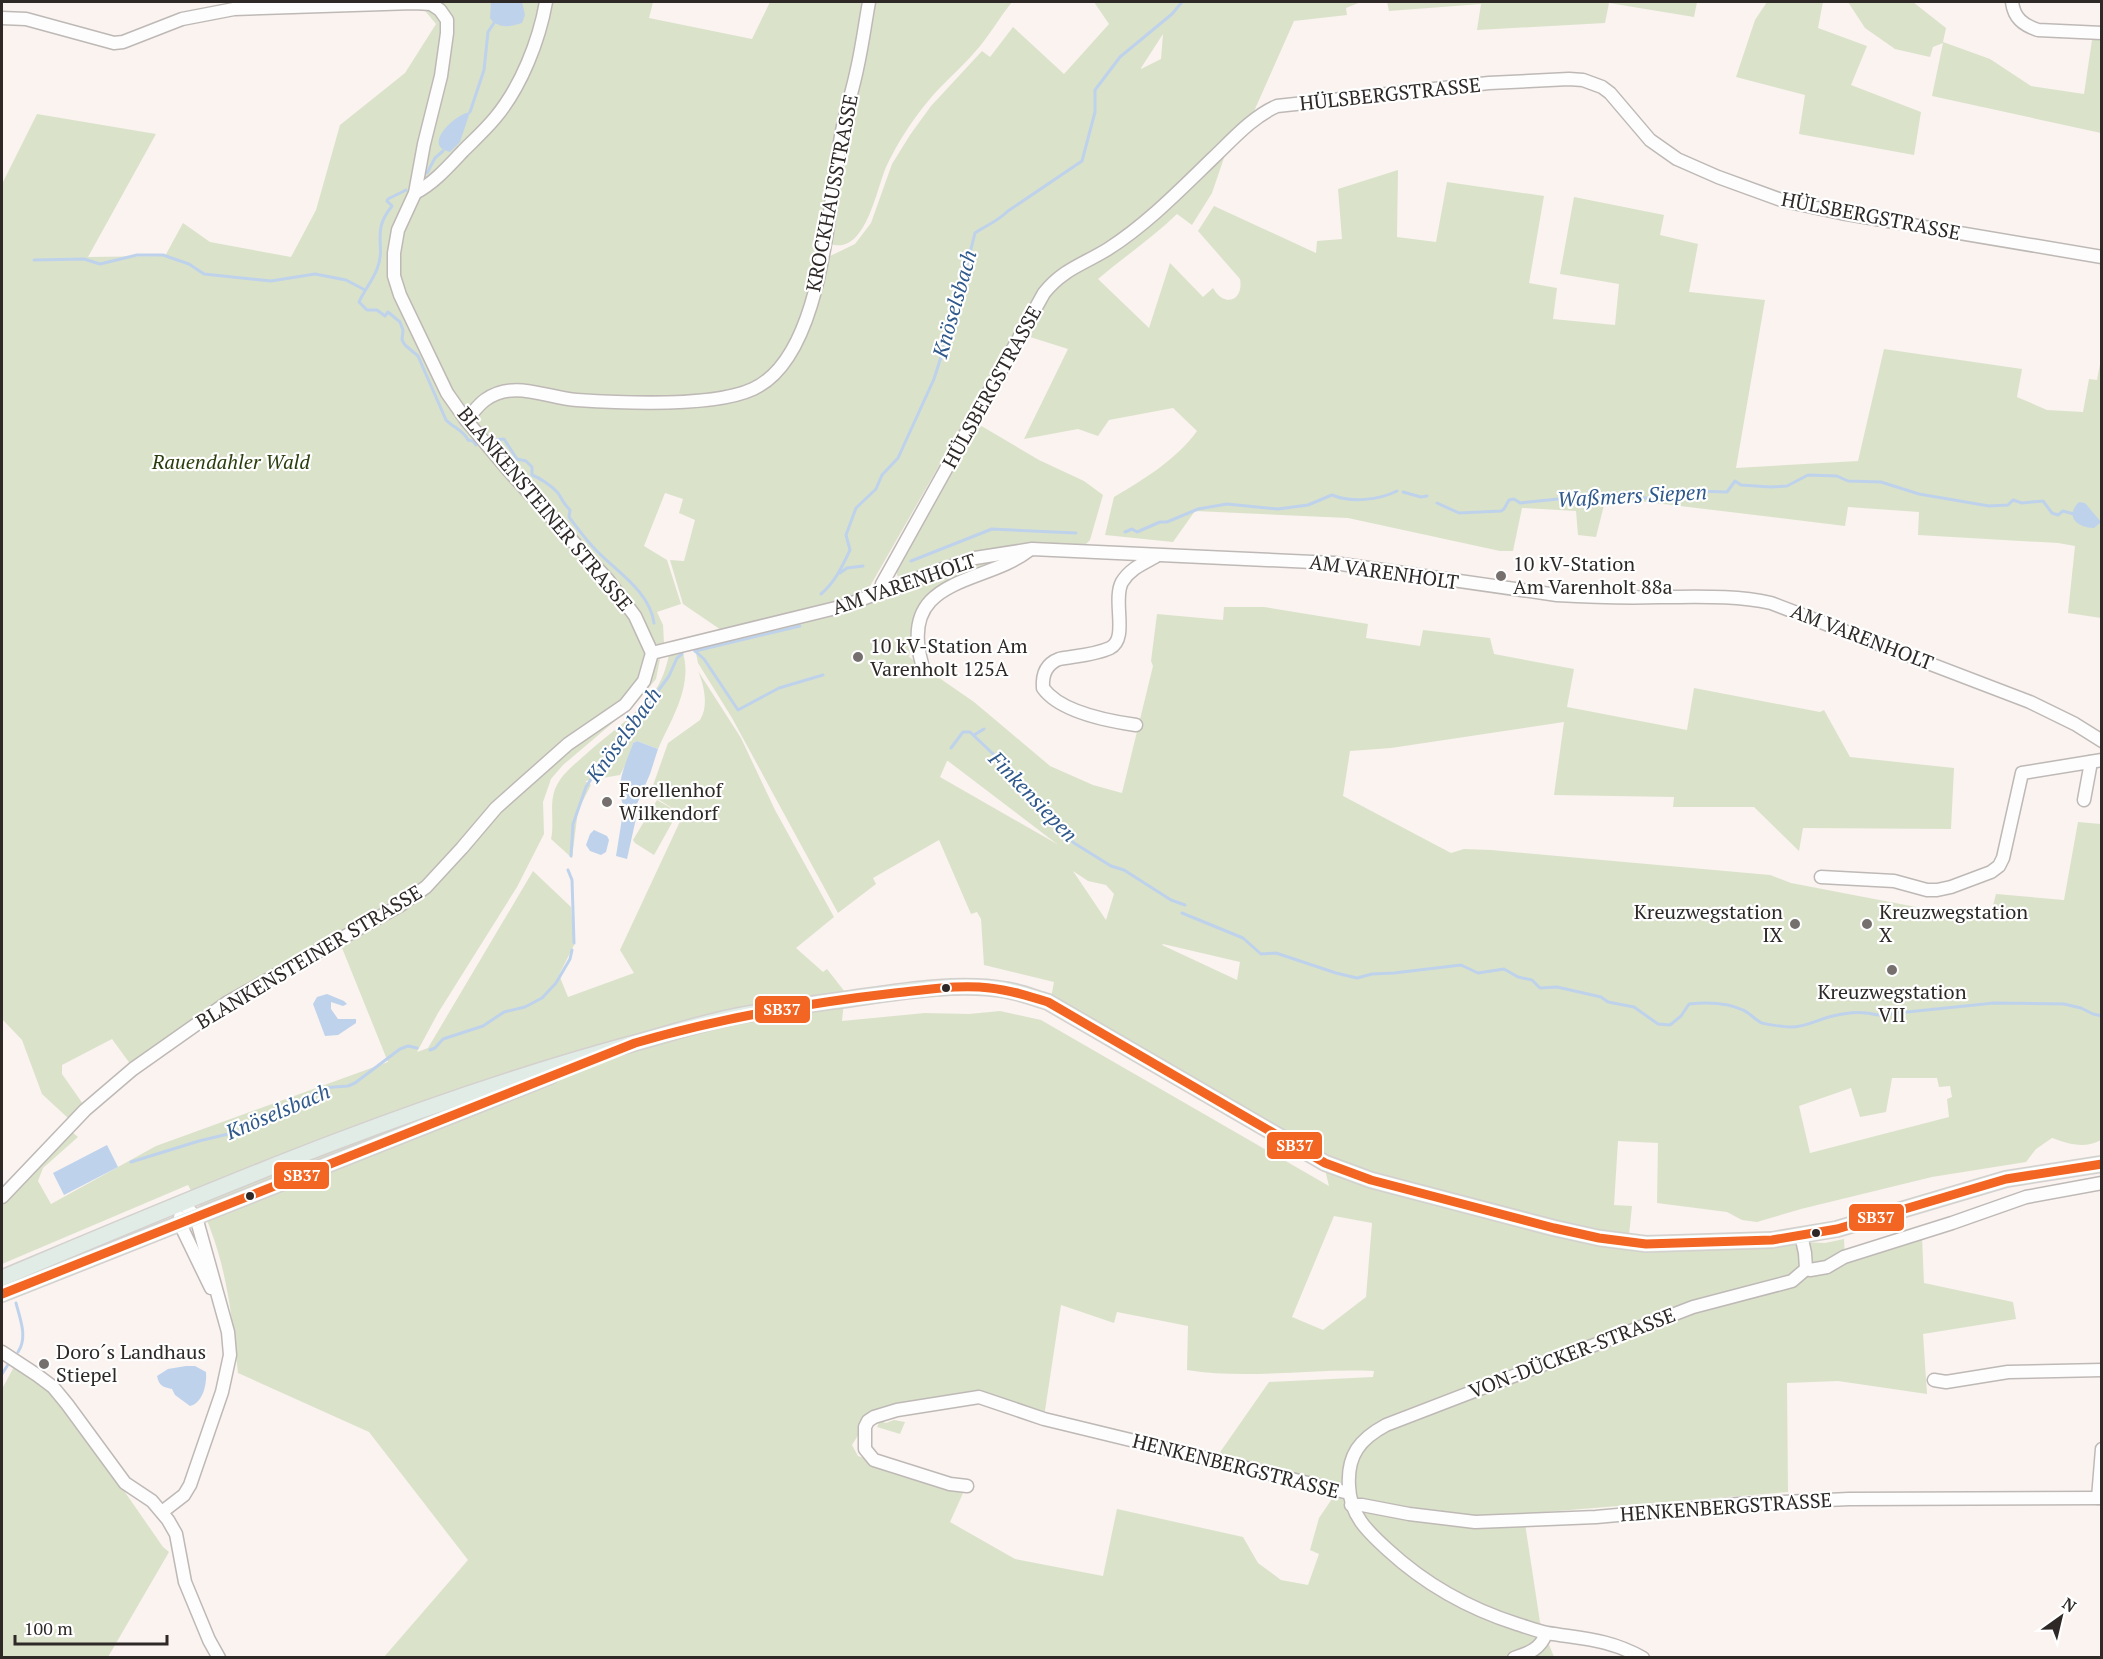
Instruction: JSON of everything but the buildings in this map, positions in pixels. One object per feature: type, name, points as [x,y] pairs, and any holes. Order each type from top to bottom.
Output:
[{"type":"main road","points":[[2,1278],[182,1202],[396,1118],[566,1061],[733,1017],[795,1006],[943,988],[980,987],[1007,990],[1048,1002],[1325,1163],[1355,1175],[1508,1217],[1599,1238],[1646,1244],[1667,1244],[1746,1241],[1801,1235],[1837,1229],[2006,1179],[2102,1164]]},
{"type":"main road","points":[[2,1294],[635,1043]]},
{"type":"street","points":[[415,193],[431,184],[496,117],[527,63],[543,19],[546,2]]},
{"type":"street","name":"KROCKHAUSSTRASSE","points":[[466,420],[484,400],[506,391],[521,389],[574,400],[658,402],[707,399],[741,394],[755,388],[779,370],[792,352],[801,332],[817,281],[828,229],[842,132],[858,66],[869,2]]},
{"type":"street","points":[[2012,2],[2017,17],[2038,30],[2102,33]]},
{"type":"street","name":"BLANKENSTEINER STRASSE","points":[[2,18],[26,19],[114,43],[123,42],[182,19],[234,9],[414,3],[431,4],[444,14],[447,20],[447,33],[441,76],[422,153],[415,193],[398,230],[394,254],[394,276],[400,295],[447,393],[466,420],[523,487],[608,580],[635,616],[652,653],[644,681],[625,705],[568,744],[496,808],[426,887],[399,906],[228,1002],[133,1069],[85,1110],[2,1197]]},
{"type":"street","name":"HÜLSBERGSTRASSE","points":[[880,592],[882,584],[913,527],[1044,293],[1054,280],[1107,250],[1136,229],[1233,138],[1277,106],[1489,83],[1583,80],[1602,87],[1610,93],[1650,140],[1677,159],[1784,201],[1841,213],[2102,257]]},
{"type":"street","points":[[922,664],[917,645],[919,628],[927,606],[943,590],[962,580],[1018,559],[1032,549]]},
{"type":"street","name":"AM VARENHOLT","points":[[652,653],[844,606],[975,558],[1032,549],[1334,563],[1557,595],[1754,599],[1798,612],[2030,702],[2102,741]]},
{"type":"street","points":[[1136,725],[1099,718],[1053,699],[1043,688],[1043,674],[1053,662],[1059,659],[1111,648],[1116,643],[1120,632],[1118,594],[1122,583],[1132,570],[1156,556]]},
{"type":"street","points":[[1821,877],[1894,881],[1927,890],[1951,887],[1990,872],[1999,866],[2003,858],[2022,772],[2096,761],[2084,800]]},
{"type":"street","name":"VON-DÜCKER-STRASSE","points":[[1350,1499],[1348,1480],[1354,1452],[1368,1435],[1386,1425],[1693,1307],[1792,1281],[1806,1269],[1827,1267],[1844,1257],[2026,1197],[2102,1183]]},
{"type":"street","points":[[162,1512],[184,1495],[190,1485],[222,1392],[230,1355],[228,1332],[196,1217],[182,1202]]},
{"type":"street","points":[[182,1202],[180,1224],[224,1317]]},
{"type":"street","points":[[1801,1235],[1806,1269]]},
{"type":"street","points":[[2,1352],[53,1387],[125,1483],[152,1501],[162,1512],[176,1534],[184,1582],[219,1658]]},
{"type":"street","points":[[1934,1380],[1946,1382],[2008,1372],[2102,1370]]},
{"type":"street","name":"HENKENBERGSTRASSE","points":[[967,1486],[950,1484],[874,1460],[865,1449],[865,1427],[868,1421],[886,1413],[979,1397],[1044,1419],[1362,1504],[1409,1514],[1475,1522],[1596,1516],[1747,1503],[1849,1499],[2100,1498]]},
{"type":"street","points":[[2100,1498],[2102,1449]]},
{"type":"street","points":[[1350,1499],[1357,1519],[1412,1572],[1437,1589],[1491,1616],[1546,1632],[1611,1642],[1643,1658]]},
{"type":"street","points":[[1514,1658],[1532,1652],[1543,1641],[1546,1632]]},
{"type":"green space","name":"Rauendahler Wald","points":[[395,2],[653,2],[649,18],[752,39],[770,2],[1012,2],[969,59],[934,94],[917,115],[887,165],[868,219],[852,241],[841,245],[828,243],[828,257],[855,244],[871,223],[892,164],[931,106],[982,51],[990,57],[1013,27],[1064,74],[1109,24],[1094,2],[1361,2],[1346,8],[1347,15],[1294,21],[1251,118],[1132,224],[1102,246],[1061,267],[1043,284],[869,588],[844,602],[724,632],[683,604],[670,560],[684,561],[695,520],[679,513],[683,499],[665,493],[644,546],[667,560],[681,604],[657,612],[663,625],[664,643],[648,646],[639,679],[622,701],[594,719],[422,884],[397,904],[131,1065],[112,1039],[62,1065],[62,1074],[83,1104],[69,1119],[42,1094],[22,1040],[2,1019],[2,184],[37,114],[156,134],[88,257],[165,256],[183,223],[210,242],[291,257],[316,210],[340,125],[405,73],[436,24],[421,6]],"holes":[[[1163,34],[1161,59],[1141,69]]]},
{"type":"green space","points":[[1387,2],[1697,2],[1694,17],[1609,3],[1605,23],[1477,30],[1481,4],[1389,11]]},
{"type":"green space","points":[[1767,2],[1823,2],[1818,28],[1867,46],[1851,85],[1921,112],[1914,155],[1799,134],[1805,95],[1736,77],[1755,20]]},
{"type":"green space","points":[[1848,2],[1913,2],[1946,28],[1943,42],[1990,59],[2031,86],[2084,94],[2092,40],[2101,39],[2101,133],[1932,96],[1943,43],[1933,47],[1930,57],[1895,49],[1865,28]]},
{"type":"green space","points":[[1226,152],[1212,193],[1192,225],[1177,214],[1098,279],[1149,328],[1170,263],[1203,297],[1213,288],[1217,294],[1227,300],[1236,297],[1239,292],[1240,279],[1198,231],[1214,206],[1316,253],[1317,241],[1342,239],[1338,189],[1398,170],[1397,237],[1436,242],[1447,182],[1544,196],[1529,283],[1557,288],[1553,319],[1615,325],[1619,284],[1560,274],[1574,197],[1664,215],[1660,235],[1698,244],[1689,292],[1765,300],[1736,468],[1858,461],[1884,349],[2022,369],[2017,397],[2047,410],[2083,412],[2089,379],[2097,380],[2101,359],[2101,618],[2068,613],[2075,546],[2058,543],[1918,535],[1919,512],[1848,507],[1845,526],[1606,497],[1596,537],[1578,535],[1576,511],[1522,508],[1513,551],[1500,551],[1348,518],[1195,511],[1173,542],[1105,535],[1114,497],[1170,460],[1197,431],[1173,408],[1109,420],[1098,436],[1078,429],[1024,439],[1068,349],[1027,336],[1051,290],[1062,279],[1118,250]]},
{"type":"green space","points":[[978,424],[1039,460],[1084,481],[1103,495],[1090,540],[1084,546],[1015,544],[932,567],[900,579],[897,575],[897,568],[949,470]]},
{"type":"green space","points":[[1008,557],[958,576],[941,584],[929,594],[920,611],[909,657],[974,702],[1050,766],[1093,785],[1122,793],[1153,666],[1151,661],[1157,614],[1223,620],[1224,607],[1264,607],[1368,624],[1366,638],[1420,646],[1423,630],[1490,638],[1494,654],[1574,669],[1567,707],[1687,730],[1694,688],[1820,712],[1824,710],[1850,757],[1954,768],[1951,829],[1803,828],[1799,851],[1754,807],[1673,807],[1674,797],[1554,795],[1564,722],[1391,748],[1350,751],[1343,796],[1451,853],[1464,849],[1491,850],[1770,875],[1791,883],[1989,921],[1996,894],[2064,900],[2078,822],[2101,824],[2101,1140],[2083,1145],[2070,1144],[2052,1138],[2036,1149],[2026,1162],[1932,1177],[1757,1222],[1742,1220],[1727,1212],[1657,1203],[1658,1143],[1618,1141],[1614,1205],[1632,1206],[1629,1235],[1825,1243],[1844,1239],[1845,1258],[1922,1237],[1924,1283],[2013,1302],[2016,1319],[1923,1334],[1927,1394],[1838,1381],[1787,1383],[1788,1492],[1545,1512],[1524,1517],[1540,1622],[1554,1657],[384,1657],[468,1560],[369,1432],[238,1373],[232,1319],[222,1265],[204,1213],[188,1185],[2,1264],[2,1198],[16,1193],[71,1131],[78,1137],[43,1168],[38,1181],[51,1204],[156,1146],[388,1062],[340,943],[467,851],[510,801],[538,773],[603,725],[656,660],[660,659],[656,679],[635,704],[563,765],[551,779],[543,802],[544,834],[517,887],[438,1013],[417,1052],[428,1048],[533,871],[571,907],[574,945],[559,975],[568,997],[634,973],[620,950],[683,815],[650,794],[668,743],[700,720],[703,714],[705,696],[698,671],[741,738],[775,810],[834,917],[796,948],[823,972],[827,969],[845,992],[842,1021],[925,1013],[969,1014],[1000,1011],[1041,1020],[1329,1186],[1321,1153],[1051,998],[1054,982],[984,965],[981,919],[977,912],[971,914],[939,840],[873,878],[876,884],[838,913],[732,718],[698,663],[695,648],[886,598],[957,569]],"holes":[[[948,761],[1057,844],[940,777]],[[1073,871],[1088,881],[1106,885],[1114,894],[1106,920]],[[1162,945],[1240,962],[1237,980]],[[1892,1078],[1937,1078],[1939,1087],[1950,1086],[1952,1097],[1947,1099],[1949,1117],[1810,1153],[1799,1106],[1851,1088],[1860,1117],[1886,1112]],[[1334,1216],[1372,1223],[1366,1297],[1323,1330],[1292,1317]],[[1061,1305],[1114,1323],[1117,1312],[1188,1326],[1187,1370],[1234,1374],[1374,1371],[1373,1377],[1269,1382],[1216,1458],[1340,1487],[1319,1518],[1310,1550],[1319,1554],[1308,1585],[1281,1580],[1258,1563],[1243,1537],[1117,1509],[1103,1576],[1015,1559],[950,1522],[964,1491],[858,1456],[852,1445],[872,1413],[991,1399],[1044,1417]]]},
{"type":"green space","points":[[682,650],[685,675],[680,701],[658,749],[637,741],[633,743],[620,775],[585,781],[591,785],[578,810],[572,858],[551,839],[552,805],[557,785],[570,769],[646,702],[661,680],[669,655]]},
{"type":"green space","points":[[657,800],[678,812],[654,855],[633,840]]},
{"type":"green space","points":[[15,1365],[59,1397],[163,1547],[169,1552],[108,1657],[2,1658],[2,1389]]},
{"type":"green space","points":[[894,1420],[905,1422],[900,1434],[877,1427],[880,1421],[886,1423]]},
{"type":"water","points":[[491,2],[522,2],[525,15],[522,23],[509,26],[493,22],[490,18]]},
{"type":"water","points":[[470,112],[460,142],[450,152],[442,149],[439,144],[444,130],[456,118]]},
{"type":"water","points":[[2079,502],[2085,503],[2101,522],[2094,528],[2083,526],[2075,521],[2073,512]]},
{"type":"water","points":[[637,741],[658,749],[637,804],[627,859],[616,856],[624,806],[620,782],[633,743]]},
{"type":"water","points":[[594,830],[607,836],[609,840],[606,852],[601,855],[590,851],[586,845]]},
{"type":"water","points":[[327,994],[347,1004],[343,1006],[331,1002],[331,1009],[338,1019],[356,1019],[356,1023],[338,1035],[325,1036],[313,1004],[317,997]]},
{"type":"water","points":[[107,1145],[118,1167],[64,1195],[53,1173]]},
{"type":"water","points":[[195,1366],[206,1372],[205,1387],[201,1397],[190,1406],[175,1395],[172,1389],[162,1386],[157,1376],[168,1369]]},
{"type":"waterway","name":"Knöselsbach","points":[[821,594],[834,579],[850,550],[846,535],[856,508],[876,489],[882,475],[898,458],[934,379],[955,313],[975,233],[1082,161],[1095,112],[1095,90],[1120,57],[1172,14],[1182,2]]},
{"type":"waterway","points":[[470,112],[484,70],[488,32],[494,20]]},
{"type":"waterway","points":[[427,173],[435,158],[443,151]]},
{"type":"waterway","points":[[406,190],[387,201],[392,206],[385,215],[380,231],[380,260],[359,302],[367,310],[377,310],[385,316],[388,312],[400,322],[403,330],[402,340],[418,356],[446,420],[476,445]]},
{"type":"waterway","points":[[34,260],[84,259],[100,264],[137,255],[163,255],[189,264],[204,274],[271,281],[315,274],[346,280],[365,290]]},
{"type":"waterway","points":[[492,440],[504,439],[517,459],[526,461],[532,467],[532,475],[546,482],[558,493],[570,510],[569,517],[588,541],[647,602],[654,623]]},
{"type":"waterway","name":"Waßmers Siepen","points":[[1437,503],[1459,513],[1501,511],[1509,500],[1514,499],[1520,503],[1558,499],[1631,496],[1645,498],[1691,492],[1727,492],[1735,481],[1741,485],[1787,486],[1808,475],[1837,476],[1848,481],[1881,482],[1919,494],[1989,506],[2008,505],[2013,500],[2022,503],[2043,501],[2052,513],[2058,515],[2063,511],[2077,515]]},
{"type":"waterway","name":"Waßmers Siepen","points":[[1125,532],[1132,529],[1137,532],[1198,509],[1227,504],[1278,509],[1308,505],[1332,495],[1348,499],[1365,499],[1382,497],[1397,491]]},
{"type":"waterway","name":"Waßmers Siepen","points":[[1403,492],[1421,497],[1427,496]]},
{"type":"waterway","name":"Waßmers Siepen","points":[[911,561],[992,529],[1076,533]]},
{"type":"waterway","name":"Waßmers Siepen","points":[[840,573],[847,568],[863,566]]},
{"type":"waterway","name":"Knöselsbach","points":[[695,651],[800,626]]},
{"type":"waterway","name":"Finkensiepen","points":[[695,651],[704,659],[738,710],[779,688],[823,675]]},
{"type":"waterway","name":"Knöselsbach","points":[[571,856],[573,824],[586,787],[608,759],[615,742],[644,710],[669,676],[677,658],[682,654]]},
{"type":"waterway","points":[[974,735],[984,729]]},
{"type":"waterway","name":"Finkensiepen","points":[[951,748],[963,732],[970,732],[1028,787],[1059,829],[1074,843],[1111,866],[1124,870],[1171,900],[1185,905]]},
{"type":"waterway","name":"Knöselsbach","points":[[568,870],[572,880],[574,943]]},
{"type":"waterway","name":"Finkensiepen","points":[[1182,913],[1243,938],[1261,954],[1276,953],[1357,978],[1372,974],[1461,965],[1478,973],[1504,969],[1518,977],[1532,980],[1540,988],[1557,987],[1634,1007],[1658,1024],[1670,1025],[1681,1016],[1689,1004],[1703,1003],[1730,1005],[1746,1011],[1762,1023],[1789,1027],[1850,1013],[1878,1015],[1994,1003],[2064,1004],[2102,1016]]},
{"type":"waterway","name":"Knöselsbach","points":[[430,1050],[443,1039],[483,1026],[504,1012],[525,1007],[542,998],[556,983],[570,959],[572,950]]},
{"type":"waterway","name":"Knöselsbach","points":[[131,1162],[199,1141],[245,1130],[306,1102],[322,1088],[348,1086],[355,1083],[400,1049],[408,1046],[417,1048]]},
{"type":"waterway","name":"Knöselsbach","points":[[16,1303],[23,1334],[18,1352]]},
{"type":"waterway","name":"Knöselsbach","points":[[2,1374],[9,1363]]},
{"type":"transit line","name":"SB37","points":[[2,1294],[635,1043],[699,1026],[796,1007],[955,987],[997,989],[1048,1002],[1325,1163],[1371,1180],[1599,1238],[1646,1244],[1772,1240],[1837,1229],[2006,1179],[2102,1164]]},
{"type":"place","name":"10 kV-Station Am Varenholt 88a","points":[[1501,576]]},
{"type":"place","name":"10 kV-Station Am Varenholt 125A","points":[[858,657]]},
{"type":"place","name":"Forellenhof Wilkendorf","points":[[607,802]]},
{"type":"place","name":"Kreuzwegstation IX","points":[[1795,924]]},
{"type":"place","name":"Kreuzwegstation X","points":[[1867,924]]},
{"type":"place","name":"Kreuzwegstation VII","points":[[1892,970]]},
{"type":"place","name":"Doro´s Landhaus Stiepel","points":[[44,1364]]}]
